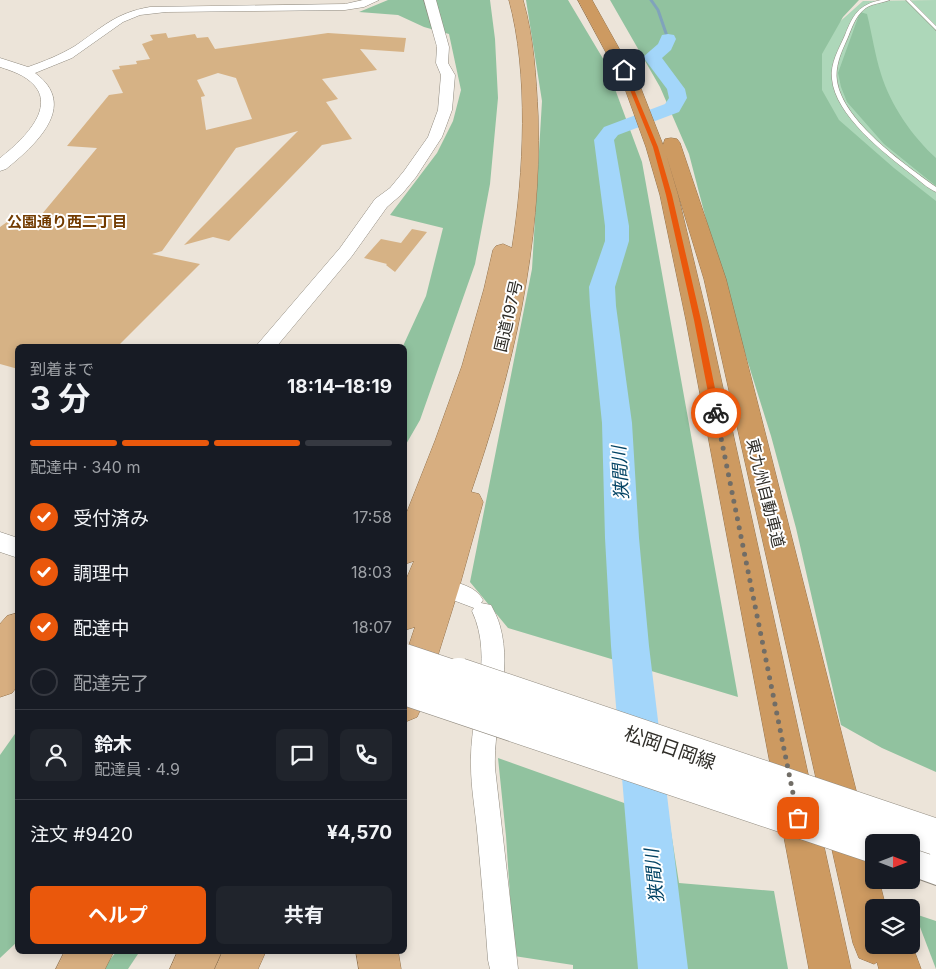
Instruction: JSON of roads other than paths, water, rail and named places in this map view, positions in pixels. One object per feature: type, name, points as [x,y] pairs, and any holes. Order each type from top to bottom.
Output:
[{"type":"highway","name":"国道197号","points":[[407,547],[466,389],[500,267],[513,165],[515,113],[511,47],[502,0]]},
{"type":"highway","name":"国道197号","points":[[407,612],[448,512],[487,399],[518,275],[528,205],[530,106],[526,48],[516,0]]},
{"type":"highway","name":"東九州自動車道","points":[[585,0],[617,39],[650,90]]},
{"type":"highway","name":"東九州自動車道","points":[[598,0],[617,39],[632,86],[665,141],[692,204],[714,279],[865,906]]},
{"type":"highway","name":"東九州自動車道","points":[[665,141],[669,195],[698,320],[830,969]]},
{"type":"highway","points":[[407,501],[443,414],[480,308],[500,267]]},
{"type":"highway","points":[[407,700],[444,588],[474,486],[487,399]]},
{"type":"highway","points":[[0,647],[15,630]]},
{"type":"highway","points":[[0,682],[15,664]]},
{"type":"highway","points":[[822,726],[877,899]]},
{"type":"highway","points":[[77,969],[90,954]]},
{"type":"highway","points":[[191,969],[199,954]]},
{"type":"highway","points":[[236,969],[244,954]]},
{"type":"highway","points":[[378,954],[380,969]]},
{"type":"highway","name":"東九州自動車道","points":[[876,954],[880,969]]},
{"type":"highway","points":[[895,954],[900,969]]},
{"type":"main road","name":"松岡日岡線","points":[[407,659],[936,837]]},
{"type":"main road","name":"松岡日岡線","points":[[407,688],[865,842]]},
{"type":"main road","points":[[920,861],[936,866]]},
{"type":"street","points":[[26,72],[71,54],[119,18],[134,12],[166,9],[345,7],[360,5],[374,0]]},
{"type":"street","points":[[268,344],[346,252],[381,203],[427,131],[437,102],[439,72],[442,63],[437,51],[437,26],[430,0]]},
{"type":"street","points":[[0,62],[26,72],[38,82],[46,93],[47,113],[43,123],[32,138],[0,166]]},
{"type":"street","points":[[254,344],[381,203]]},
{"type":"street","points":[[0,527],[15,531]]},
{"type":"street","points":[[0,542],[15,547]]},
{"type":"street","points":[[444,588],[461,593],[478,606],[492,630],[493,653],[483,752],[483,780],[488,807],[504,969]]},
{"type":"lane","points":[[888,0],[866,4],[855,15],[835,63],[834,82],[836,90],[847,109],[870,137],[936,190]]},
{"type":"lane","points":[[908,0],[936,29]]},
{"type":"waterway","points":[[651,0],[658,10],[668,39]]},
{"type":"waterway","name":"狭間川","points":[[663,969],[630,646],[622,538],[617,423],[602,287],[617,241],[617,226],[604,140],[611,131],[672,108],[678,98],[676,89],[652,57],[665,46],[668,39]]},
{"type":"district","name":"公園通り西二丁目","points":[[67,221]]}]
